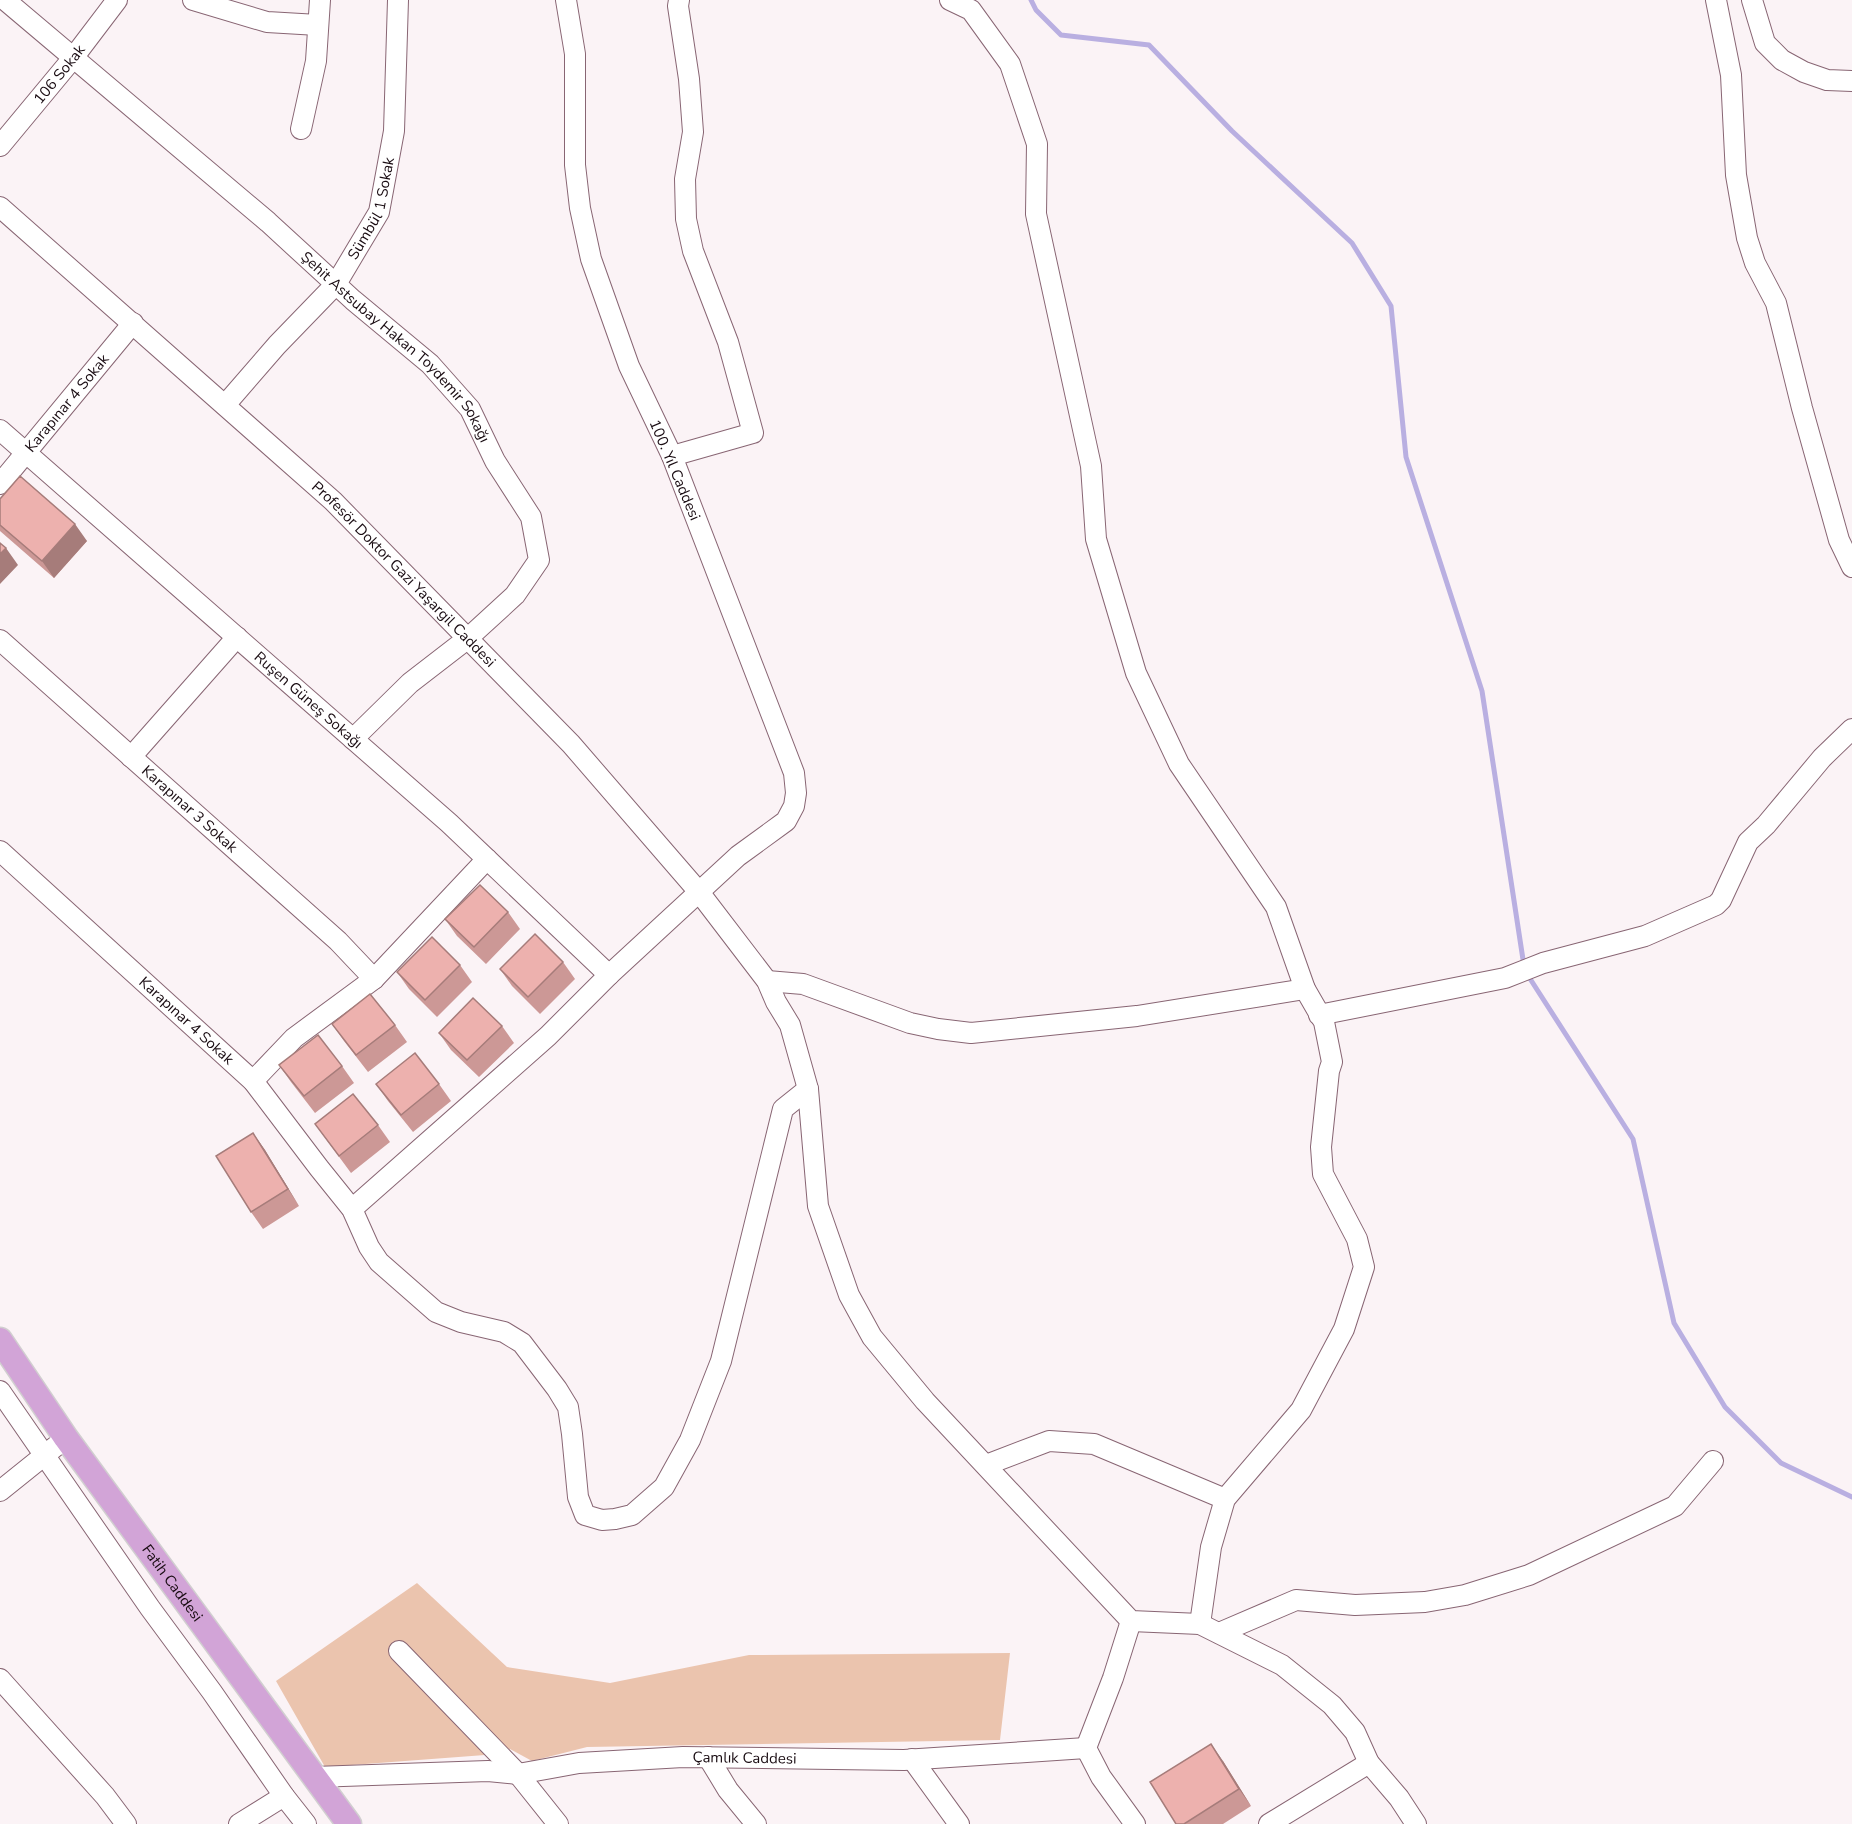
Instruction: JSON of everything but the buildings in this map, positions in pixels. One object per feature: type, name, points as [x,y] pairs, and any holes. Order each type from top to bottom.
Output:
[{"type":"main road","name":"Fatih Caddesi","points":[[0,1340],[66,1438],[349,1824]]},
{"type":"street","name":"Şehit Astsubay Hakan Toydemir Sokağı","points":[[5,0],[268,222],[429,364],[470,409],[495,461],[531,517],[539,560],[515,595],[467,639],[411,683],[353,739]]},
{"type":"street","name":"106 Sokak","points":[[0,146],[74,58],[117,0]]},
{"type":"street","points":[[193,0],[267,22],[318,25]]},
{"type":"street","points":[[301,129],[316,61],[320,0]]},
{"type":"street","name":"Sümbül 1 Sokak","points":[[225,405],[277,345],[336,284],[379,212],[394,131],[398,0]]},
{"type":"street","name":"100. Yıl Caddesi","points":[[352,1209],[548,1036],[609,975],[738,856],[786,821],[794,806],[796,793],[794,773],[672,456],[629,366],[591,259],[580,208],[575,165],[575,54],[566,0]]},
{"type":"street","points":[[672,456],[753,433],[729,342],[693,251],[686,219],[685,179],[693,132],[690,79],[678,6],[680,0]]},
{"type":"street","points":[[950,0],[971,10],[1010,64],[1037,144],[1035,214],[1091,466],[1096,539],[1136,674],[1179,764],[1276,907],[1305,989],[1323,1022],[1332,1062],[1329,1071],[1321,1147],[1323,1174],[1358,1239],[1364,1267],[1344,1329],[1301,1410],[1224,1499],[1210,1547],[1200,1624]]},
{"type":"street","points":[[1716,0],[1731,75],[1736,175],[1747,238],[1755,263],[1776,303],[1839,540],[1852,567]]},
{"type":"street","points":[[1758,3],[1765,43],[1782,60],[1804,72],[1827,80],[1852,81]]},
{"type":"street","name":"Profesör Doktor Gazi Yaşargil Caddesi","points":[[0,207],[333,501],[571,744],[699,892],[767,981],[790,1025],[808,1089],[818,1206],[849,1295],[872,1337],[925,1401],[1131,1620]]},
{"type":"street","name":"Karapınar 4 Sokak","points":[[0,483],[133,323]]},
{"type":"street","name":"Ruşen Güneş Sokağı","points":[[0,430],[353,739],[487,859],[609,975]]},
{"type":"street","points":[[131,757],[237,636]]},
{"type":"street","name":"Karapınar 3 Sokak","points":[[0,640],[338,942],[374,979]]},
{"type":"street","points":[[1319,1015],[1505,978],[1543,963],[1645,936],[1716,905],[1721,900],[1748,842],[1766,825],[1822,758],[1852,729]]},
{"type":"street","name":"Karapınar 4 Sokak","points":[[0,851],[253,1081],[352,1209],[379,1262],[436,1312],[461,1322],[504,1332],[522,1343],[568,1407],[578,1497],[585,1515],[602,1520],[632,1515],[664,1487],[690,1440],[721,1361],[783,1109],[808,1089]]},
{"type":"street","points":[[253,1081],[294,1038],[374,979],[487,859]]},
{"type":"street","points":[[767,981],[803,984],[910,1023],[971,1033],[1137,1016],[1305,989]]},
{"type":"street","points":[[0,1392],[84,1514],[306,1824]]},
{"type":"street","points":[[0,1491],[66,1438]]},
{"type":"street","points":[[986,1465],[1049,1441],[1094,1444],[1224,1499]]},
{"type":"street","points":[[1219,1633],[1296,1600],[1355,1605],[1425,1602],[1465,1595],[1529,1575],[1675,1506],[1713,1461]]},
{"type":"street","points":[[1135,1824],[1101,1777],[1086,1748],[1113,1678],[1131,1620],[1200,1624],[1282,1665],[1332,1705],[1355,1732],[1369,1763],[1399,1797],[1416,1824]]},
{"type":"street","points":[[399,1651],[518,1774],[558,1824]]},
{"type":"street","points":[[0,1679],[105,1796],[126,1824]]},
{"type":"street","name":"Çamlık Caddesi","points":[[314,1777],[488,1771],[518,1774],[579,1763],[683,1757],[912,1759],[1086,1748]]},
{"type":"street","points":[[708,1757],[728,1790],[756,1824]]},
{"type":"street","points":[[912,1759],[958,1824]]},
{"type":"street","points":[[1269,1824],[1369,1763]]},
{"type":"street","points":[[240,1824],[284,1796]]},
{"type":"shaded area","points":[[417,1583],[507,1667],[610,1683],[749,1655],[1010,1653],[1000,1740],[587,1747],[532,1761],[510,1749],[485,1755],[325,1767],[276,1681]]},
{"type":"waterway","points":[[1031,0],[1036,10],[1061,35],[1149,45],[1232,131],[1352,243],[1391,306],[1406,457],[1482,691],[1524,966]]},
{"type":"waterway","points":[[1527,974],[1633,1139],[1674,1323],[1725,1407],[1781,1463],[1852,1497]]}]
